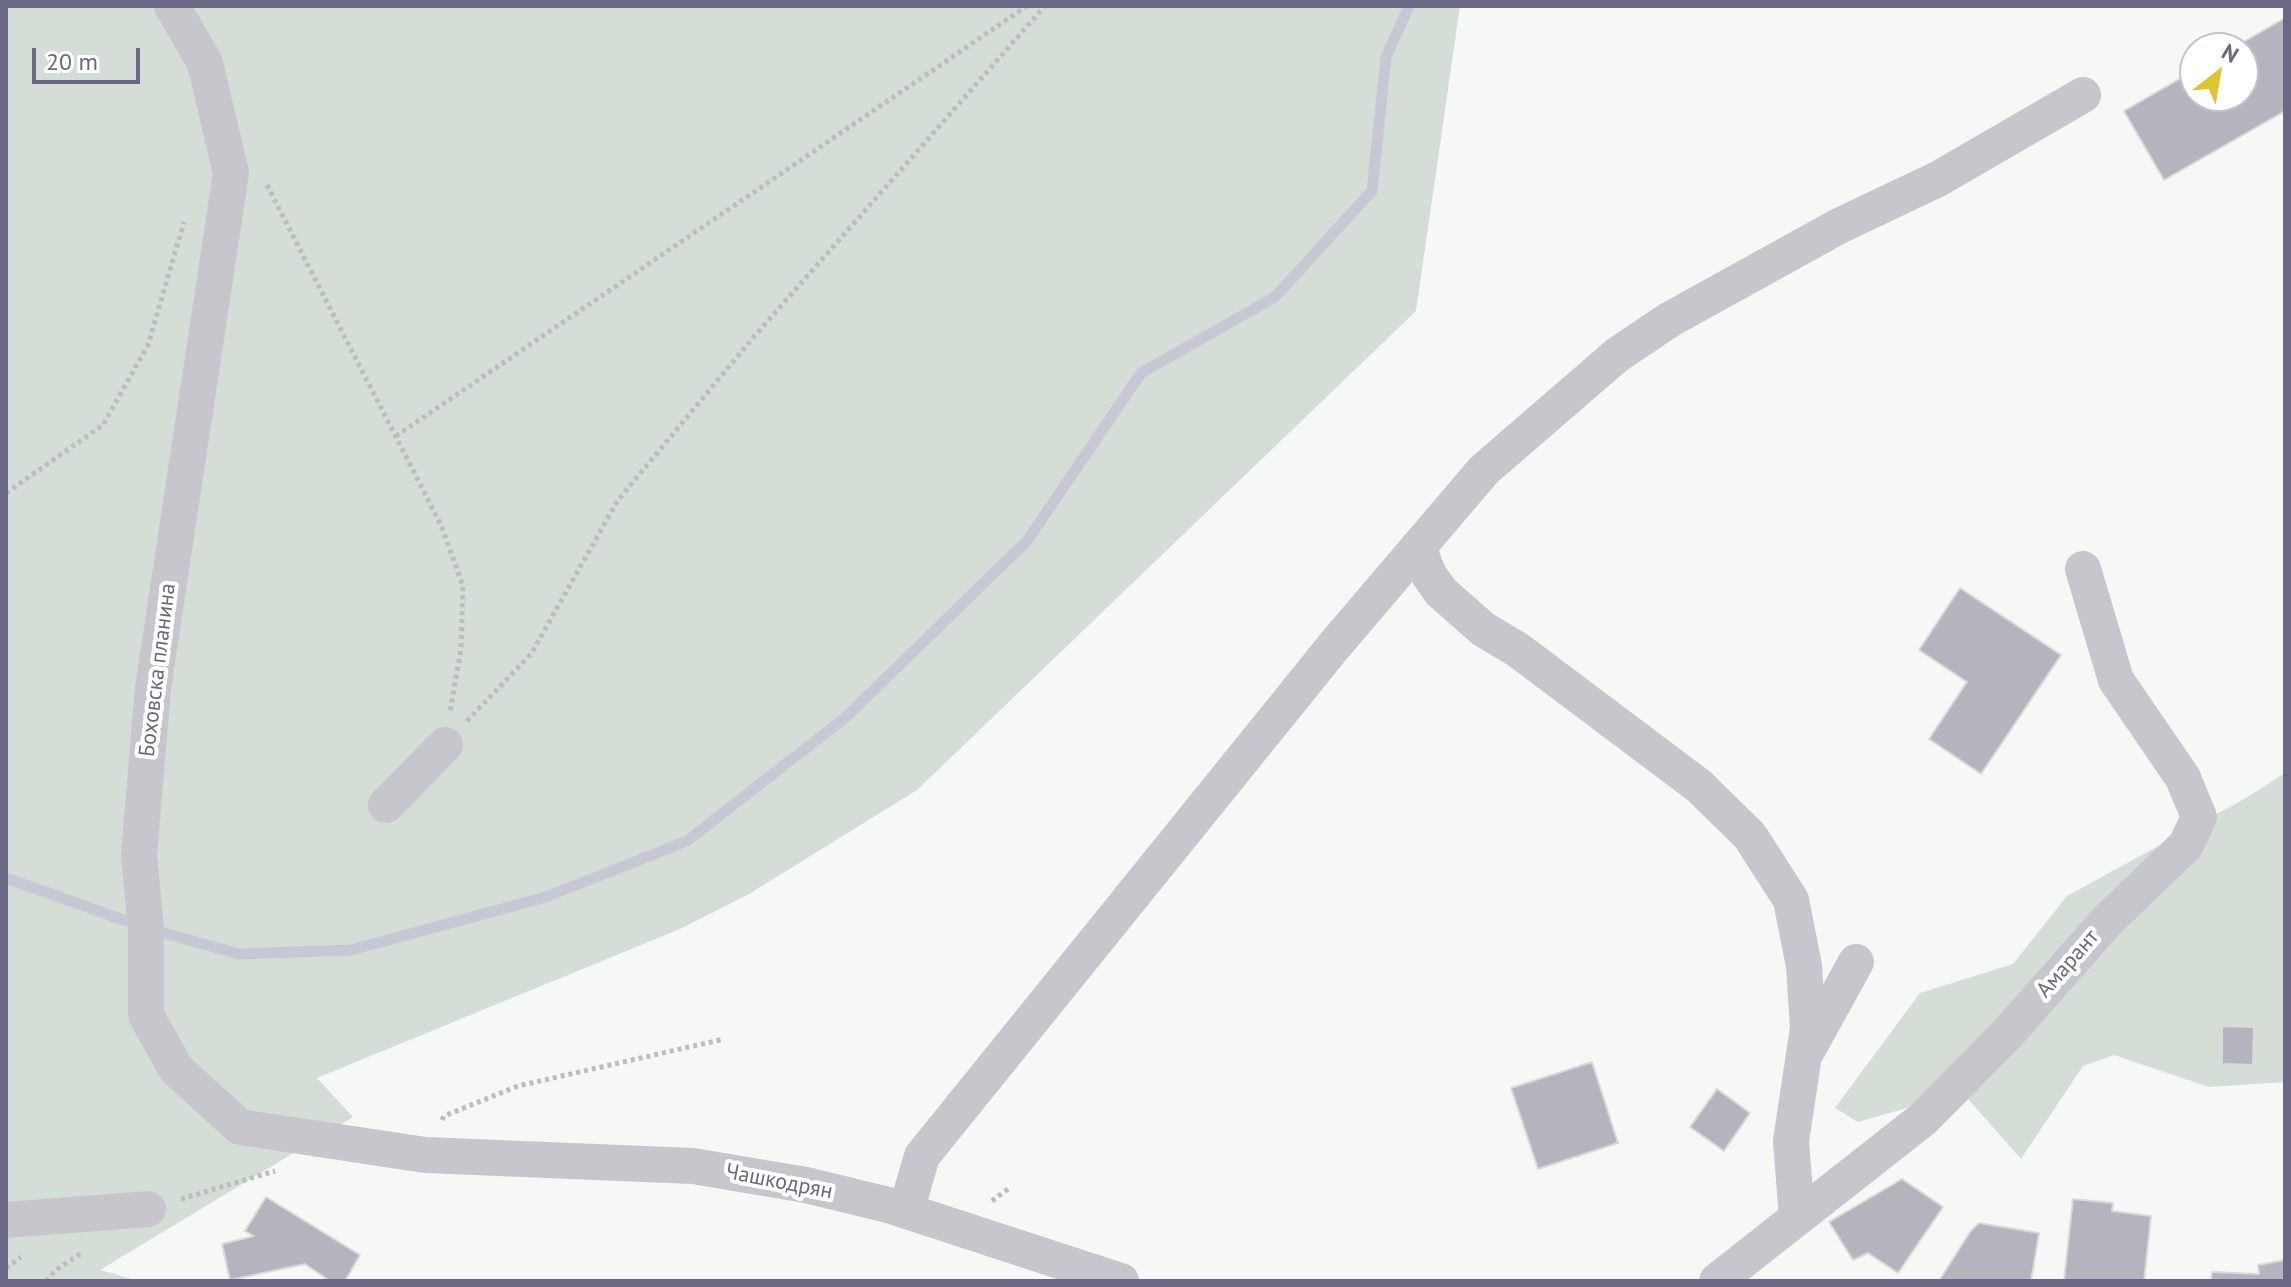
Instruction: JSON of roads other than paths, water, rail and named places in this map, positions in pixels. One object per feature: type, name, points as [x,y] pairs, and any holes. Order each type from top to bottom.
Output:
[{"type":"street","name":"Боховска планина","points":[[172,6],[205,63],[231,173],[153,688],[139,855],[146,928],[146,1015],[176,1069],[240,1127],[425,1155]]},
{"type":"street","points":[[906,1211],[922,1156],[1334,646],[1484,470],[1617,355],[1669,320],[1839,226],[1938,179],[2083,95]]},
{"type":"street","points":[[1418,547],[1429,575],[1441,592],[1483,629],[1518,650],[1699,786],[1750,836],[1791,900],[1804,966],[1808,1028],[1791,1141],[1797,1218]]},
{"type":"street","name":"Амарант","points":[[1717,1281],[1923,1119],[2008,1033],[2106,922],[2186,845],[2199,817],[2183,778],[2116,680],[2083,569]]},
{"type":"street","points":[[386,805],[445,745]]},
{"type":"street","points":[[1805,1054],[1856,962]]},
{"type":"street","name":"Чашкодрян","points":[[425,1155],[693,1166],[806,1185],[906,1211],[1121,1281]]},
{"type":"street","points":[[6,1220],[148,1209]]},
{"type":"waterway","points":[[6,878],[146,928],[239,954],[351,950],[546,897],[687,841],[846,717],[1027,541],[1141,373],[1275,297],[1372,191],[1386,57],[1409,6]]}]
